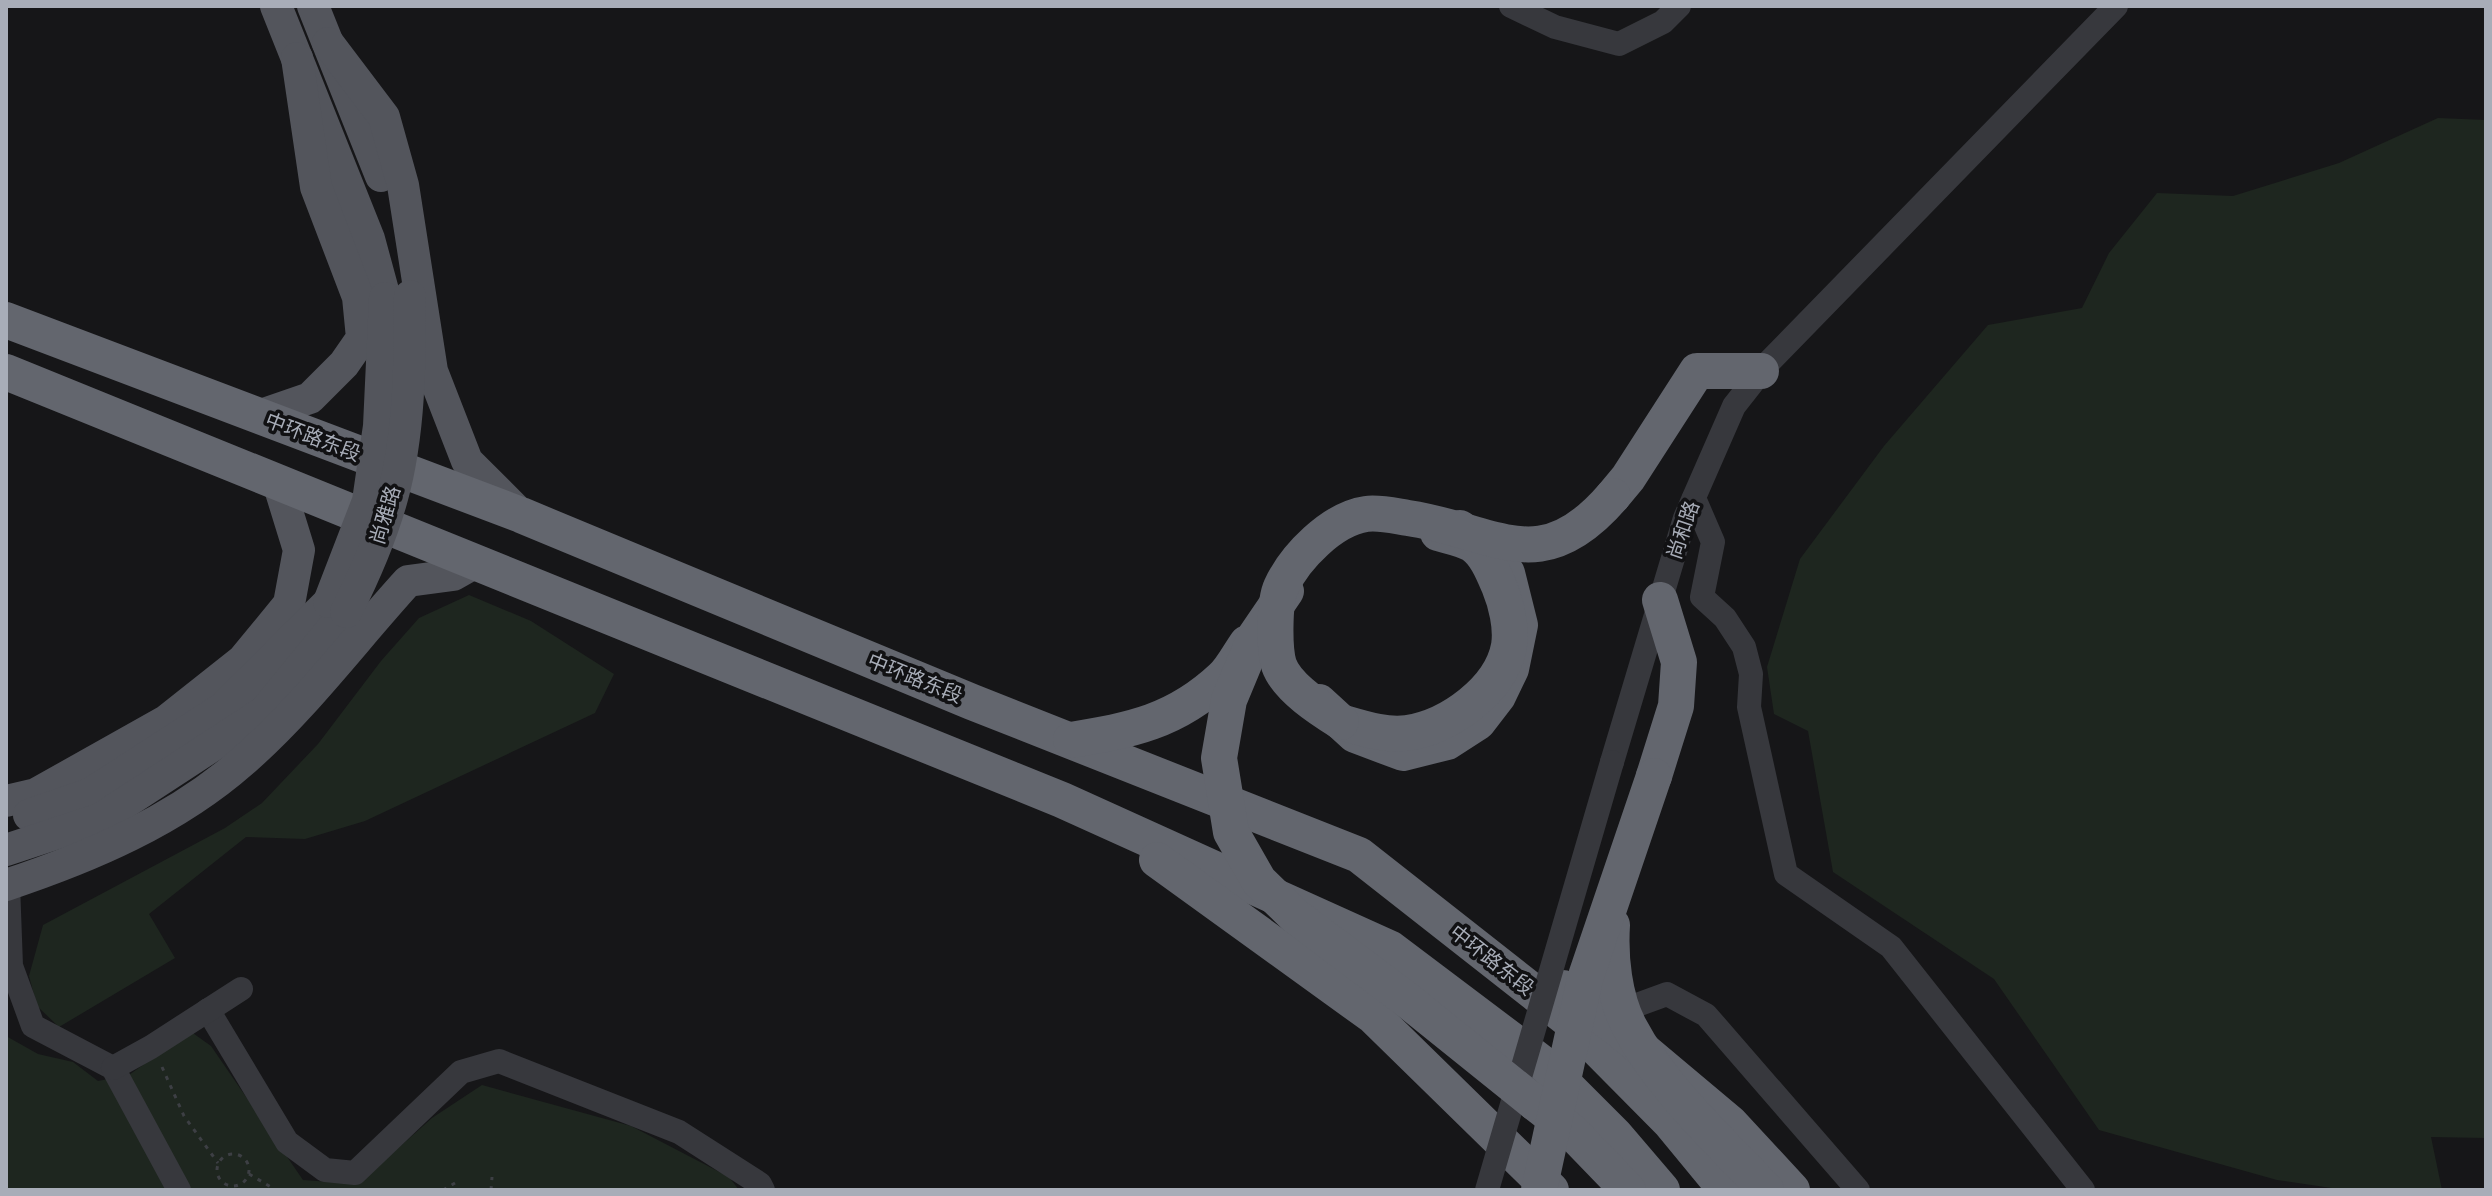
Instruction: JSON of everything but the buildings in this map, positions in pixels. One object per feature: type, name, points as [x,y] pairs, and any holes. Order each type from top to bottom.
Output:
[{"type":"highway","name":"中环路东段","points":[[6,320],[521,515],[1359,855],[1569,1020],[1670,1122],[1726,1190]]},
{"type":"highway","points":[[1628,1190],[1571,1131],[1402,996],[1295,916],[1259,881],[1231,832],[1219,758],[1229,700],[1256,635],[1286,591],[1315,554],[1347,533],[1378,523],[1410,527],[1472,545],[1492,568],[1507,605],[1509,646],[1489,687],[1456,717],[1407,733],[1377,732],[1341,722],[1306,700],[1280,667],[1275,626],[1280,588],[1307,550],[1334,525],[1366,514],[1419,519],[1515,545],[1552,542],[1592,522],[1628,478],[1697,371],[1761,371]]},
{"type":"highway","points":[[6,372],[1095,815],[1391,949],[1546,1066],[1615,1135],[1662,1190]]},
{"type":"highway","points":[[1071,740],[1153,723],[1191,703],[1224,676],[1248,640],[1299,546],[1331,520],[1375,506],[1407,506],[1444,516],[1489,549],[1507,573],[1520,625],[1511,669],[1498,696],[1478,722],[1447,742],[1403,753],[1355,735],[1318,701],[1300,675],[1284,630],[1282,609],[1286,591]]},
{"type":"highway","points":[[1539,1190],[1585,979],[1676,706],[1679,662],[1660,600]]},
{"type":"highway","points":[[1095,815],[1373,1016],[1551,1190]]},
{"type":"highway","points":[[1359,855],[1466,917],[1609,1022],[1730,1123],[1792,1190]]},
{"type":"highway","points":[[1615,893],[1611,941],[1615,981],[1628,1025],[1667,1083],[1766,1190]]},
{"type":"highway","points":[[1615,1135],[1652,1190]]},
{"type":"main road","name":"尚雅路","points":[[276,6],[369,239],[397,297]]},
{"type":"main road","name":"尚雅路","points":[[6,850],[100,819],[264,712],[337,607],[368,501],[397,297],[379,168],[313,6]]},
{"type":"main road","points":[[328,43],[384,117],[403,185],[432,371],[467,461],[521,515]]},
{"type":"main road","points":[[258,416],[310,398],[344,364],[362,338],[358,297],[316,187],[297,58]]},
{"type":"main road","points":[[6,801],[36,794],[166,721],[243,660],[289,604],[299,550],[278,482]]},
{"type":"main road","points":[[7,884],[90,855],[178,809],[243,762],[322,680],[408,581],[453,575],[476,562]]},
{"type":"main road","name":"尚雅路","points":[[6,823],[90,794],[223,708],[337,607]]},
{"type":"street","points":[[1511,6],[1555,27],[1619,44],[1663,22],[1679,6]]},
{"type":"street","name":"尚和路","points":[[1487,1190],[1660,600],[1694,498],[1734,406],[1761,371],[2116,6]]},
{"type":"street","points":[[1694,498],[1713,542],[1702,597],[1725,618],[1744,647],[1751,674],[1749,707],[1786,874],[1891,947],[2083,1190]]},
{"type":"street","points":[[7,884],[11,966],[33,1026],[113,1068],[179,1190]]},
{"type":"street","points":[[113,1068],[241,989]]},
{"type":"street","points":[[1609,1022],[1615,1013],[1667,994],[1706,1015],[1858,1190]]},
{"type":"street","points":[[208,1010],[287,1142],[325,1170],[355,1173],[461,1072],[499,1061],[679,1132],[760,1184],[763,1190]]},
{"type":"path","points":[[151,1047],[184,1116],[218,1163]]},
{"type":"path","points":[[236,1154],[249,1164],[249,1174],[243,1183],[227,1186],[217,1173],[218,1163],[226,1155],[236,1154]]},
{"type":"path","points":[[249,1174],[276,1190]]},
{"type":"path","points":[[491,1190],[492,1177]]},
{"type":"path","points":[[443,1190],[455,1183]]},
{"type":"shaded area","points":[[2438,118],[2486,120],[2486,1138],[2431,1137],[2442,1190],[2345,1190],[2277,1180],[2099,1130],[1994,979],[1833,872],[1808,731],[1774,714],[1767,667],[1800,559],[1884,446],[1988,325],[2082,308],[2109,253],[2157,193],[2233,196],[2339,163]]},
{"type":"shaded area","points":[[469,595],[531,621],[614,674],[595,713],[365,821],[305,839],[246,837],[149,914],[175,958],[59,1027],[37,1006],[29,976],[43,925],[225,828],[262,803],[318,744],[381,661],[419,618]]},
{"type":"shaded area","points":[[190,1031],[211,1046],[303,1180],[358,1184],[432,1118],[482,1085],[631,1126],[729,1177],[739,1190],[6,1190],[6,1036],[38,1054],[73,1062],[98,1081],[129,1075]]}]
